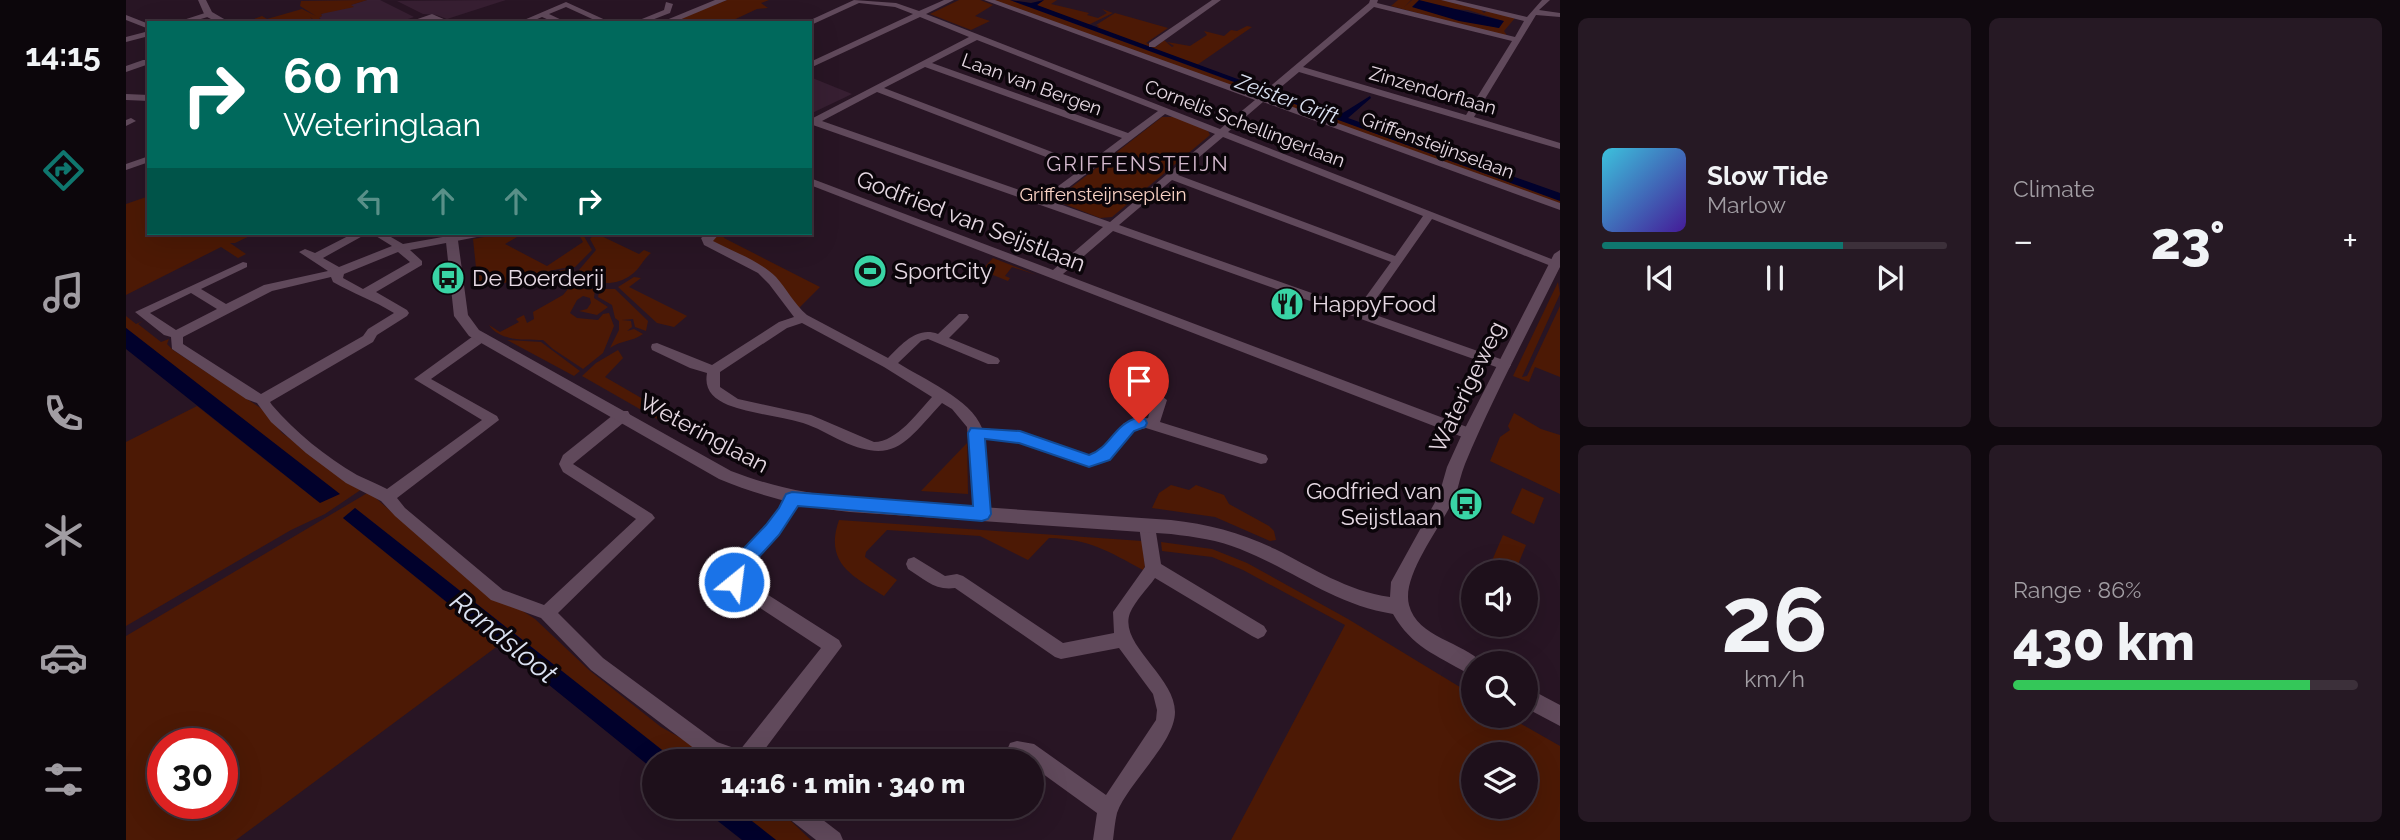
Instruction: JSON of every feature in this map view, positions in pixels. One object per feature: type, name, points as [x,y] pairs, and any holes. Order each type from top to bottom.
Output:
[{"type":"street","points":[[202,0],[208,13],[223,21]]},
{"type":"street","points":[[668,21],[723,0]]},
{"type":"street","points":[[812,64],[950,0]]},
{"type":"street","name":"Griffensteijnselaan","points":[[988,0],[1264,95],[1560,208]]},
{"type":"street","points":[[1152,45],[1217,0]]},
{"type":"street","points":[[1445,0],[1532,16],[1560,15]]},
{"type":"street","points":[[1468,119],[1532,16],[1546,0]]},
{"type":"street","name":"Cornelis Schellingerlaan","points":[[812,21],[858,1],[890,3],[1430,214],[1558,259]]},
{"type":"street","points":[[1054,275],[1375,1],[1391,2],[1518,40]]},
{"type":"street","points":[[544,15],[542,12],[566,4],[604,21]]},
{"type":"street","points":[[641,21],[667,11],[669,4]]},
{"type":"street","points":[[185,21],[208,13]]},
{"type":"street","points":[[527,21],[544,15],[559,21]]},
{"type":"street","points":[[419,21],[435,16],[445,21]]},
{"type":"street","points":[[126,17],[147,26]]},
{"type":"street","points":[[126,40],[147,34]]},
{"type":"street","points":[[812,121],[977,36]]},
{"type":"street","points":[[126,69],[146,62]]},
{"type":"street","name":"Laan van Bergen","points":[[923,63],[1129,137]]},
{"type":"street","name":"Zinzendorflaan","points":[[1296,68],[1560,146]]},
{"type":"street","points":[[875,88],[1087,169]]},
{"type":"street","points":[[130,97],[147,91]]},
{"type":"street","points":[[1045,202],[1165,110]]},
{"type":"street","points":[[812,121],[1504,365]]},
{"type":"street","points":[[126,167],[144,161]]},
{"type":"street","points":[[1170,176],[1399,261]]},
{"type":"street","name":"Godfried van Seijstlaan","points":[[812,182],[1470,434]]},
{"type":"street","points":[[1360,314],[1430,214]]},
{"type":"street","points":[[338,272],[310,255],[357,235]]},
{"type":"street","points":[[338,272],[337,279],[363,294],[418,263],[379,235]]},
{"type":"street","points":[[225,309],[190,287],[141,312],[168,332],[177,335],[268,288],[338,272],[399,248],[447,235]]},
{"type":"street","name":"Weteringlaan","points":[[451,235],[461,316],[469,328],[755,489],[792,498],[1190,528],[1248,545],[1346,596],[1373,605],[1399,607]]},
{"type":"street","points":[[712,235],[707,238],[708,243],[762,271],[773,281],[793,310],[803,318],[942,395],[968,417],[976,433],[982,514]]},
{"type":"street","name":"Waterigeweg","points":[[1399,607],[1400,582],[1447,495],[1455,467],[1470,434],[1558,259]]},
{"type":"street","points":[[194,290],[243,265]]},
{"type":"street","points":[[262,400],[368,339],[372,332],[403,313],[368,292]]},
{"type":"street","points":[[942,338],[963,317]]},
{"type":"street","points":[[657,347],[695,365],[714,370],[783,325],[803,318]]},
{"type":"street","points":[[177,335],[177,346],[251,396],[262,400],[265,407],[286,428],[345,474],[389,495],[400,512],[497,595],[547,613],[597,664],[711,749]]},
{"type":"street","points":[[889,364],[917,338],[929,335],[942,338],[993,361]]},
{"type":"street","points":[[389,495],[492,421],[421,379],[481,337]]},
{"type":"street","points":[[714,370],[714,390],[732,401],[806,419],[865,445],[881,447],[893,442],[942,395]]},
{"type":"street","points":[[1153,424],[1160,400]]},
{"type":"street","points":[[547,613],[647,518],[568,468],[566,464],[568,459],[623,415]]},
{"type":"street","points":[[976,433],[1020,437],[1089,461],[1104,456],[1133,424],[1153,424],[1261,459]]},
{"type":"street","points":[[753,749],[833,646],[734,582],[735,570],[773,530],[792,498]]},
{"type":"street","points":[[1103,840],[1108,809],[1165,723],[1168,709],[1158,684],[1123,639],[1121,612],[1153,568],[1147,526]]},
{"type":"street","points":[[914,564],[943,583],[957,581],[1061,651],[1123,639]]},
{"type":"street","points":[[1153,568],[1258,631]]},
{"type":"street","points":[[1399,607],[1419,634],[1461,659]]},
{"type":"street","points":[[1538,704],[1560,716]]},
{"type":"street","points":[[1044,763],[1108,809]]},
{"type":"street","points":[[806,819],[833,840]]},
{"type":"shaded area","points":[[367,0],[380,0],[414,17],[402,21],[323,21],[318,17],[323,13]]},
{"type":"shaded area","points":[[506,0],[447,19],[423,14],[397,1]]},
{"type":"shaded area","points":[[812,78],[852,94],[812,113]]},
{"type":"green space","points":[[367,0],[351,5],[354,7],[321,14],[319,18],[323,21],[315,21],[310,17],[313,21],[249,21],[302,9],[316,16],[300,6],[301,1]]},
{"type":"green space","points":[[727,0],[769,0],[761,3],[768,8],[757,9],[731,21],[672,21]]},
{"type":"green space","points":[[959,0],[980,0],[993,5],[975,16],[990,21],[971,30],[930,14]]},
{"type":"green space","points":[[992,0],[1010,0],[1258,91],[1253,96]]},
{"type":"green space","points":[[1044,0],[1057,0],[1051,4],[1089,13],[1087,15],[1098,18],[1107,13],[1102,9],[1113,13],[1088,25],[1036,5]]},
{"type":"green space","points":[[1398,0],[1411,0],[1404,7],[1412,0],[1442,0],[1480,9],[1484,13],[1487,11],[1515,18],[1504,31],[1508,37],[1391,6]],"holes":[[[1413,7],[1468,10],[1503,21],[1499,28]]]},
{"type":"green space","points":[[1115,13],[1168,28],[1146,43],[1156,47],[1164,40],[1172,47],[1174,46],[1167,42],[1190,46],[1207,35],[1204,31],[1224,36],[1231,30],[1252,27],[1197,65],[1096,28],[1099,26],[1096,25]]},
{"type":"green space","points":[[1273,96],[1560,201],[1560,206],[1268,101]]},
{"type":"green space","name":"Griffensteijnseplein","points":[[1162,117],[1176,117],[1208,131],[1210,135],[1112,217],[1100,218],[1059,202],[1059,197]]},
{"type":"green space","points":[[147,197],[147,235],[252,235],[230,243],[246,254],[238,258],[221,247],[126,295],[126,204]]},
{"type":"green space","points":[[495,235],[521,235],[505,244],[547,266],[583,242],[579,235],[583,235],[592,250],[575,267],[478,287],[473,239]]},
{"type":"green space","points":[[593,235],[599,235],[639,254],[644,250],[651,253],[634,273],[625,279],[611,283],[597,282],[579,270],[596,250],[590,239]]},
{"type":"green space","points":[[715,235],[723,235],[820,287],[797,310],[781,286],[710,240]]},
{"type":"green space","points":[[993,258],[1037,275],[1012,267],[1005,276],[1010,278],[1008,281],[993,275],[985,283],[973,279]]},
{"type":"green space","points":[[567,269],[582,279],[580,289],[595,289],[594,298],[608,307],[597,315],[579,311],[587,309],[591,303],[590,298],[583,296],[577,300],[570,313],[577,318],[598,320],[603,314],[609,313],[614,326],[603,353],[583,369],[543,340],[506,337],[489,325],[500,332],[519,322],[516,319],[524,315],[527,323],[534,319],[533,312],[563,295],[574,282],[572,276],[564,273],[541,279],[536,276]]},
{"type":"green space","points":[[634,277],[641,278],[629,287],[687,316],[674,327],[657,323],[618,287]]},
{"type":"green space","points":[[1558,282],[1560,294],[1522,377],[1527,376],[1560,306],[1560,377],[1535,367],[1529,382],[1513,376]]},
{"type":"green space","points":[[600,289],[615,289],[648,321],[646,331],[635,327],[633,319],[622,320],[631,321],[632,327],[627,331],[634,329],[643,334],[610,348],[619,330],[619,321],[615,318],[612,305],[598,297]]},
{"type":"green space","points":[[126,316],[136,324],[143,321],[138,324],[161,342],[169,339],[167,344],[173,350],[265,411],[282,433],[362,489],[325,514],[291,530],[126,626],[126,442],[197,406],[320,503],[213,397],[126,328]]},
{"type":"green space","points":[[507,340],[541,342],[580,371],[574,376]]},
{"type":"green space","points":[[618,350],[623,358],[605,377],[674,417],[666,424],[582,376],[596,363]]},
{"type":"green space","points":[[1514,413],[1541,429],[1560,435],[1560,494],[1490,461],[1500,437],[1510,430],[1508,426]]},
{"type":"green space","points":[[967,443],[968,494],[921,491]]},
{"type":"green space","points":[[1171,485],[1189,490],[1196,485],[1224,495],[1229,504],[1269,526],[1274,531],[1276,540],[1270,541],[1215,517],[1152,508],[1159,493]]},
{"type":"green space","points":[[1522,488],[1544,498],[1534,524],[1511,513]]},
{"type":"green space","points":[[369,492],[453,566],[535,619],[589,670],[661,727],[700,749],[661,749],[355,508],[343,518],[499,645],[236,840],[126,840],[126,636]]},
{"type":"green space","points":[[839,520],[1142,541],[1145,566],[1143,570],[1098,547],[1063,539],[1049,538],[1028,560],[980,536],[887,530],[866,552],[865,557],[897,580],[884,596],[852,575],[838,558],[835,535]]},
{"type":"green space","points":[[1503,535],[1526,545],[1520,560],[1492,560]]},
{"type":"green space","points":[[1161,542],[1212,549],[1247,563],[1348,619],[1461,688],[1461,728],[1528,728],[1560,746],[1560,840],[1231,840],[1345,625],[1243,570],[1212,557],[1162,551]]},
{"type":"green space","points":[[749,819],[789,819],[811,840],[776,840]]},
{"type":"water","name":"Zeister Grift","points":[[1010,0],[1031,3],[1044,0],[1037,5],[1338,116],[1370,96],[1371,98],[1348,118],[1560,193],[1560,201]]},
{"type":"water","points":[[1419,0],[1504,21],[1499,28],[1459,21],[1412,7]]},
{"type":"water","points":[[126,328],[340,494],[320,503],[126,349]]},
{"type":"water","name":"Randsloot","points":[[355,508],[661,749],[642,749],[642,760],[343,518]]},
{"type":"water","points":[[715,819],[749,819],[776,840],[742,840]]},
{"type":"place","name":"SportCity","points":[[870,271]]},
{"type":"place","name":"De Boerderij","points":[[448,278]]},
{"type":"place","name":"HappyFood","points":[[1287,304]]},
{"type":"place","name":"Godfried van Seijstlaan","points":[[1466,504]]},
{"type":"district","name":"GRIFFENSTEIJN","points":[[1138,164]]},
{"type":"route","points":[[734,582],[735,570],[773,530],[792,498],[982,514],[976,433],[1020,437],[1076,459],[1089,461],[1104,456],[1129,427],[1139,423]]}]
